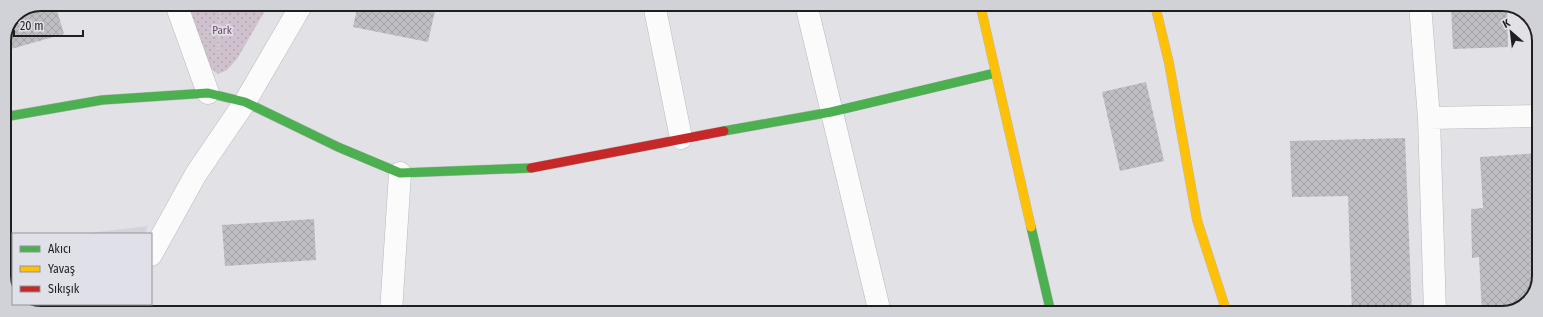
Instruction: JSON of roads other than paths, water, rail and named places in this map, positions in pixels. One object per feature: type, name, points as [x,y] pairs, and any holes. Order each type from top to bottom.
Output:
[{"type":"street","points":[[179,11],[208,93]]},
{"type":"street","points":[[152,253],[196,174],[245,102],[298,11]]},
{"type":"street","points":[[656,11],[681,138]]},
{"type":"street","points":[[808,11],[878,306]]},
{"type":"street","points":[[982,11],[1049,306]]},
{"type":"street","points":[[1157,11],[1169,64],[1197,220],[1225,306]]},
{"type":"street","points":[[1421,11],[1429,118],[1435,306]]},
{"type":"street","points":[[11,116],[102,100],[208,93],[245,102],[338,147],[400,173],[530,168],[681,138],[831,112],[995,72]]},
{"type":"street","points":[[1429,118],[1532,116]]},
{"type":"street","points":[[391,306],[400,173]]},
{"type":"park label","name":"Park","points":[[222,30]]}]
